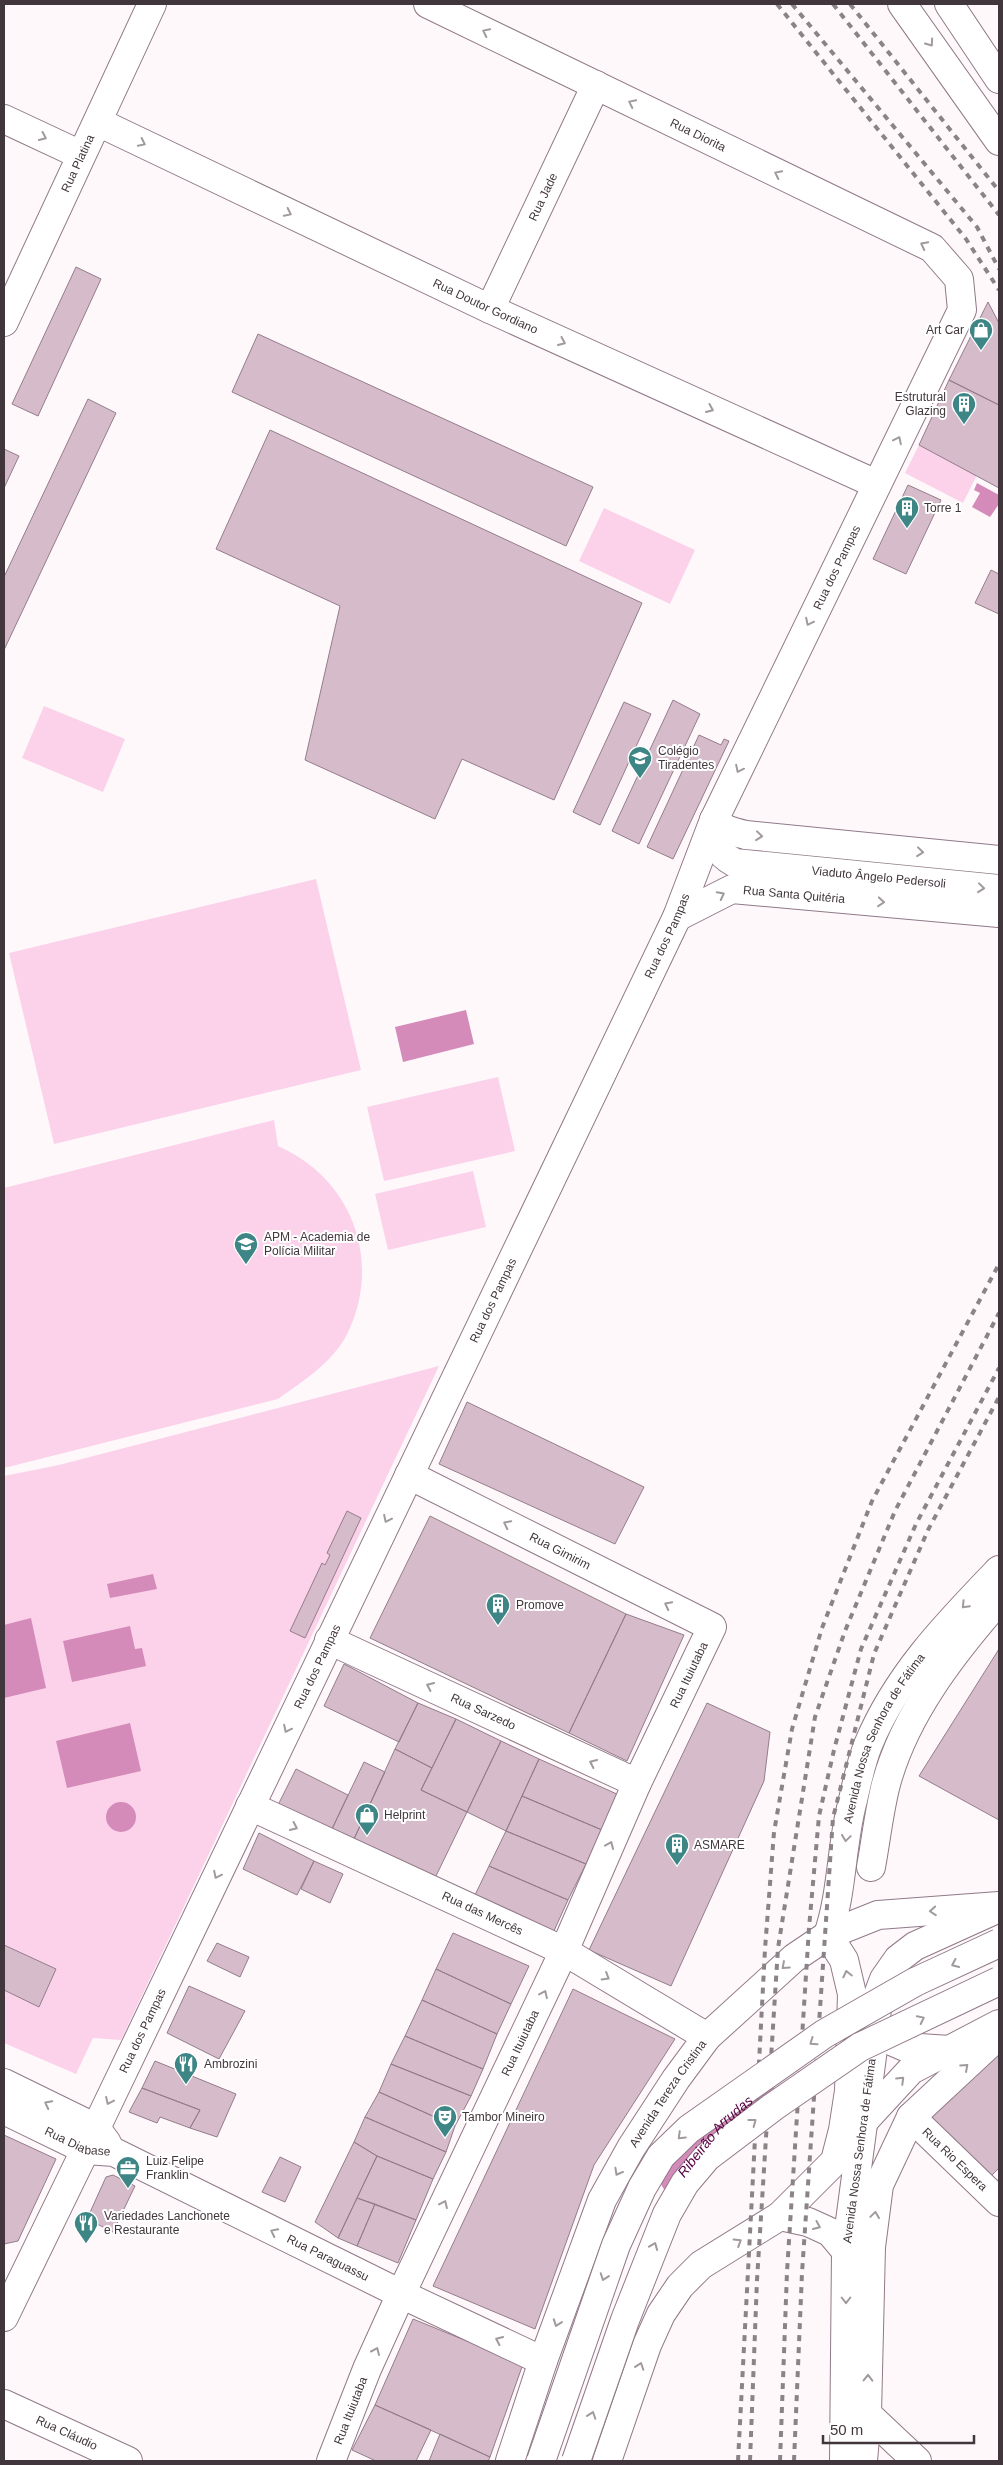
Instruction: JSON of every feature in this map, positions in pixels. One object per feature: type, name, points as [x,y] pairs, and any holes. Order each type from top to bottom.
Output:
[{"type":"main road","name":"Rua Platina","points":[[4,322],[152,4]]},
{"type":"main road","name":"Rua Diorita","points":[[428,4],[932,248],[959,279]]},
{"type":"main road","points":[[902,4],[999,141]]},
{"type":"main road","points":[[949,4],[999,79]]},
{"type":"main road","name":"Rua Jade","points":[[490,309],[596,85]]},
{"type":"main road","points":[[4,119],[81,155]]},
{"type":"main road","name":"Rua Doutor Gordiano","points":[[98,122],[490,309],[876,484]]},
{"type":"main road","name":"Rua dos Pampas","points":[[4,2316],[91,2139],[677,917],[714,820],[962,310],[959,279]]},
{"type":"main road","points":[[714,820],[731,832],[746,835],[999,860]]},
{"type":"main road","points":[[714,820],[713,838],[718,851],[747,864]]},
{"type":"main road","points":[[677,917],[709,871],[747,864]]},
{"type":"main road","name":"Viaduto Ângelo Pedersoli","points":[[747,864],[999,889]]},
{"type":"main road","name":"Rua Santa Quitéria","points":[[677,917],[732,889],[999,913]]},
{"type":"main road","name":"Rua Gimirim","points":[[408,1475],[712,1627]]},
{"type":"main road","name":"Avenida Nossa Senhora de Fátima","points":[[828,1935],[836,1910],[850,1811],[867,1746],[903,1678],[953,1618],[999,1570]]},
{"type":"main road","name":"Avenida Nossa Senhora de Fátima","points":[[871,1867],[886,1784],[910,1724],[958,1647],[999,1600]]},
{"type":"main road","name":"Rua Ituiutaba","points":[[331,2461],[401,2294],[564,1952],[637,1783],[712,1627]]},
{"type":"main road","name":"Rua Sarzedo","points":[[330,1640],[637,1783]]},
{"type":"main road","name":"Rua das Mercês","points":[[250,1806],[564,1952],[707,2038]]},
{"type":"main road","name":"Avenida Nossa Senhora de Fátima","points":[[844,2461],[846,2251],[875,2034],[878,1995],[884,1979],[898,1959],[915,1946],[999,1907]]},
{"type":"main road","name":"Avenida Tereza Cristina","points":[[510,2461],[602,2200],[631,2148],[676,2079],[707,2038],[794,1958],[828,1935],[878,1914],[999,1907]]},
{"type":"main road","points":[[828,1935],[844,1960],[852,1994],[848,2091],[843,2130],[834,2161]]},
{"type":"main road","points":[[541,2461],[616,2245],[642,2188],[660,2156],[689,2129],[824,2034],[915,1982],[999,1943]]},
{"type":"main road","points":[[576,2461],[625,2320],[667,2214],[685,2184],[707,2157],[773,2107],[860,2048],[999,1981]]},
{"type":"main road","points":[[607,2461],[647,2345],[661,2314],[680,2286],[701,2266],[780,2216],[834,2161],[864,2112],[911,2070],[999,2024]]},
{"type":"main road","points":[[875,2034],[905,2047],[949,2050]]},
{"type":"main road","name":"Avenida Nossa Senhora de Fátima","points":[[863,2461],[867,2414],[871,2248],[879,2185],[911,2117],[999,2035]]},
{"type":"main road","name":"Rua Diabase","points":[[4,2083],[114,2152]]},
{"type":"main road","name":"Rua Diabase","points":[[4,2110],[91,2139]]},
{"type":"main road","name":"Rua Rio Espera","points":[[911,2117],[999,2202]]},
{"type":"main road","name":"Rua Paraguassu","points":[[114,2152],[401,2294],[544,2361]]},
{"type":"main road","points":[[780,2216],[808,2222],[830,2232],[846,2251]]},
{"type":"main road","name":"Rua Cláudio","points":[[4,2404],[128,2461]]},
{"type":"main road","points":[[867,2414],[917,2461]]},
{"type":"shaded area","points":[[919,445],[977,475],[963,503],[905,473]]},
{"type":"shaded area","points":[[977,483],[999,495],[999,504],[990,517],[972,507],[980,493],[974,490]]},
{"type":"shaded area","points":[[604,508],[695,550],[670,604],[579,561]]},
{"type":"shaded area","points":[[44,706],[125,739],[103,792],[22,758]]},
{"type":"shaded area","points":[[316,879],[361,1070],[54,1144],[9,953]]},
{"type":"shaded area","points":[[466,1010],[474,1044],[403,1062],[395,1027]]},
{"type":"shaded area","points":[[498,1077],[515,1151],[384,1181],[367,1107]]},
{"type":"shaded area","points":[[274,1120],[278,1146],[304,1161],[326,1180],[343,1202],[355,1227],[361,1254],[362,1282],[356,1310],[345,1338],[339,1347],[315,1372],[278,1399],[4,1468],[4,1188]]},
{"type":"shaded area","points":[[473,1171],[486,1227],[388,1250],[375,1194]]},
{"type":"shaded area","points":[[439,1366],[121,2040],[93,2038],[76,2074],[4,2043],[4,1476],[59,1465]]},
{"type":"shaded area","points":[[153,1574],[157,1589],[110,1598],[107,1584]]},
{"type":"shaded area","points":[[31,1618],[46,1688],[4,1698],[4,1625]]},
{"type":"shaded area","points":[[130,1626],[135,1649],[142,1648],[146,1666],[72,1682],[63,1641]]},
{"type":"shaded area","points":[[130,1723],[141,1771],[67,1788],[56,1741]]},
{"type":"shaded area","points":[[121,1802],[132,1806],[136,1817],[132,1828],[121,1832],[110,1828],[106,1817],[110,1806]]},
{"type":"building","points":[[76,267],[101,279],[38,416],[12,404]]},
{"type":"building","name":"Art Car","points":[[988,302],[999,323],[999,405],[949,380]]},
{"type":"building","points":[[258,334],[593,487],[566,546],[232,392]]},
{"type":"building","name":"Estrutural Glazing","points":[[949,380],[999,405],[999,488],[919,445]]},
{"type":"building","points":[[88,399],[116,413],[4,650],[4,577]]},
{"type":"building","points":[[270,430],[642,603],[554,800],[462,759],[435,819],[305,760],[340,606],[216,549]]},
{"type":"building","points":[[4,449],[19,456],[4,488]]},
{"type":"building","name":"Torre 1","points":[[908,485],[941,500],[906,574],[873,559]]},
{"type":"building","points":[[991,570],[999,574],[999,614],[975,603]]},
{"type":"building","points":[[673,700],[700,714],[639,844],[612,831]]},
{"type":"building","points":[[624,702],[651,714],[600,825],[573,812]]},
{"type":"building","points":[[699,735],[721,745],[724,739],[729,741],[673,859],[647,847]]},
{"type":"building","points":[[467,1402],[644,1487],[615,1544],[439,1464]]},
{"type":"building","points":[[347,1511],[361,1518],[305,1638],[290,1631],[322,1563],[325,1565],[330,1555],[327,1553]]},
{"type":"building","name":"Promove","points":[[430,1516],[626,1614],[569,1733],[370,1638]]},
{"type":"building","points":[[626,1614],[684,1635],[627,1761],[569,1733]]},
{"type":"building","points":[[999,1649],[999,1820],[919,1776]]},
{"type":"building","points":[[344,1664],[418,1703],[399,1742],[324,1706]]},
{"type":"building","points":[[418,1703],[456,1719],[432,1768],[395,1749]]},
{"type":"building","name":"ASMARE","points":[[707,1703],[770,1732],[764,1781],[671,1986],[589,1950]]},
{"type":"building","points":[[456,1719],[501,1741],[467,1812],[421,1790]]},
{"type":"building","points":[[501,1741],[539,1759],[506,1831],[467,1812]]},
{"type":"building","points":[[395,1749],[432,1768],[421,1790],[467,1812],[435,1878],[354,1839]]},
{"type":"building","points":[[539,1759],[619,1795],[602,1830],[522,1796]]},
{"type":"building","points":[[364,1762],[385,1772],[354,1839],[332,1829]]},
{"type":"building","points":[[296,1769],[348,1795],[332,1829],[278,1805]]},
{"type":"building","points":[[522,1796],[602,1830],[586,1864],[506,1831]]},
{"type":"building","points":[[506,1831],[586,1864],[568,1900],[489,1866]]},
{"type":"building","points":[[259,1833],[314,1861],[297,1895],[243,1869]]},
{"type":"building","points":[[314,1861],[343,1874],[330,1903],[301,1889]]},
{"type":"building","points":[[489,1866],[568,1900],[553,1933],[474,1897]]},
{"type":"building","points":[[453,1933],[529,1966],[511,2004],[436,1969]]},
{"type":"building","points":[[217,1943],[249,1957],[240,1977],[207,1961]]},
{"type":"building","points":[[4,1945],[56,1969],[39,2007],[4,1990]]},
{"type":"building","points":[[436,1969],[511,2004],[497,2034],[422,2000]]},
{"type":"building","points":[[189,1986],[245,2011],[219,2059],[167,2033]]},
{"type":"building","points":[[573,1989],[675,2039],[594,2165],[535,2329],[433,2286]]},
{"type":"building","points":[[422,2000],[497,2034],[483,2069],[405,2036]]},
{"type":"building","points":[[405,2036],[483,2069],[471,2096],[391,2064]]},
{"type":"building","points":[[999,2051],[999,2168],[987,2180],[927,2118]]},
{"type":"building","points":[[155,2061],[236,2094],[217,2137],[190,2128],[200,2110],[142,2088]]},
{"type":"building","points":[[391,2064],[471,2096],[455,2126],[379,2092]]},
{"type":"building","points":[[142,2088],[200,2110],[190,2128],[160,2117],[157,2123],[129,2112]]},
{"type":"building","points":[[379,2092],[455,2126],[446,2152],[365,2117]]},
{"type":"building","points":[[365,2117],[446,2152],[433,2179],[377,2156],[354,2142]]},
{"type":"building","points":[[4,2135],[56,2159],[18,2241],[4,2244]]},
{"type":"building","points":[[354,2142],[377,2156],[338,2238],[315,2222]]},
{"type":"building","points":[[377,2156],[433,2179],[416,2220],[357,2198]]},
{"type":"building","points":[[280,2157],[301,2167],[285,2202],[262,2192]]},
{"type":"building","points":[[113,2175],[135,2186],[113,2232],[87,2219],[106,2177]]},
{"type":"building","points":[[357,2198],[375,2204],[357,2246],[338,2238]]},
{"type":"building","points":[[375,2204],[416,2220],[398,2263],[357,2246]]},
{"type":"building","points":[[413,2319],[523,2364],[490,2457],[375,2405]]},
{"type":"building","points":[[375,2405],[431,2430],[416,2461],[376,2461],[352,2450]]},
{"type":"building","points":[[440,2434],[490,2457],[488,2461],[429,2461]]},
{"type":"waterway","name":"Ribeirão Arrudas","points":[[678,2178],[721,2123],[757,2093]]},
{"type":"railway","points":[[777,4],[966,239],[999,290]]},
{"type":"railway","points":[[792,4],[977,227],[999,269]]},
{"type":"railway","points":[[833,4],[999,215]]},
{"type":"railway","points":[[850,4],[999,191]]},
{"type":"railway","points":[[738,2461],[765,1949],[774,1832],[792,1729],[822,1628],[872,1501],[999,1264]]},
{"type":"railway","points":[[750,2461],[757,2280],[778,1948],[815,1717],[845,1631],[895,1511],[999,1313]]},
{"type":"railway","points":[[780,2461],[787,2272],[809,1928],[819,1816],[834,1750],[861,1649],[916,1524],[999,1368]]},
{"type":"railway","points":[[794,2461],[802,2273],[833,1818],[874,1654],[928,1530],[999,1397]]},
{"type":"place","name":"Art Car","points":[[981,351]]},
{"type":"place","name":"Estrutural Glazing","points":[[964,425]]},
{"type":"place","name":"Torre 1","points":[[907,529]]},
{"type":"place","name":"Colégio Tiradentes","points":[[640,779]]},
{"type":"place","name":"APM - Academia de Polícia Militar","points":[[246,1265]]},
{"type":"place","name":"Promove","points":[[498,1626]]},
{"type":"place","name":"Helprint","points":[[367,1836]]},
{"type":"place","name":"ASMARE","points":[[677,1866]]},
{"type":"place","name":"Ambrozini","points":[[186,2085]]},
{"type":"place","name":"Tambor Mineiro","points":[[445,2138]]},
{"type":"place","name":"Luiz Felipe Franklin","points":[[128,2189]]},
{"type":"place","name":"Variedades Lanchonete e Restaurante","points":[[86,2244]]}]
